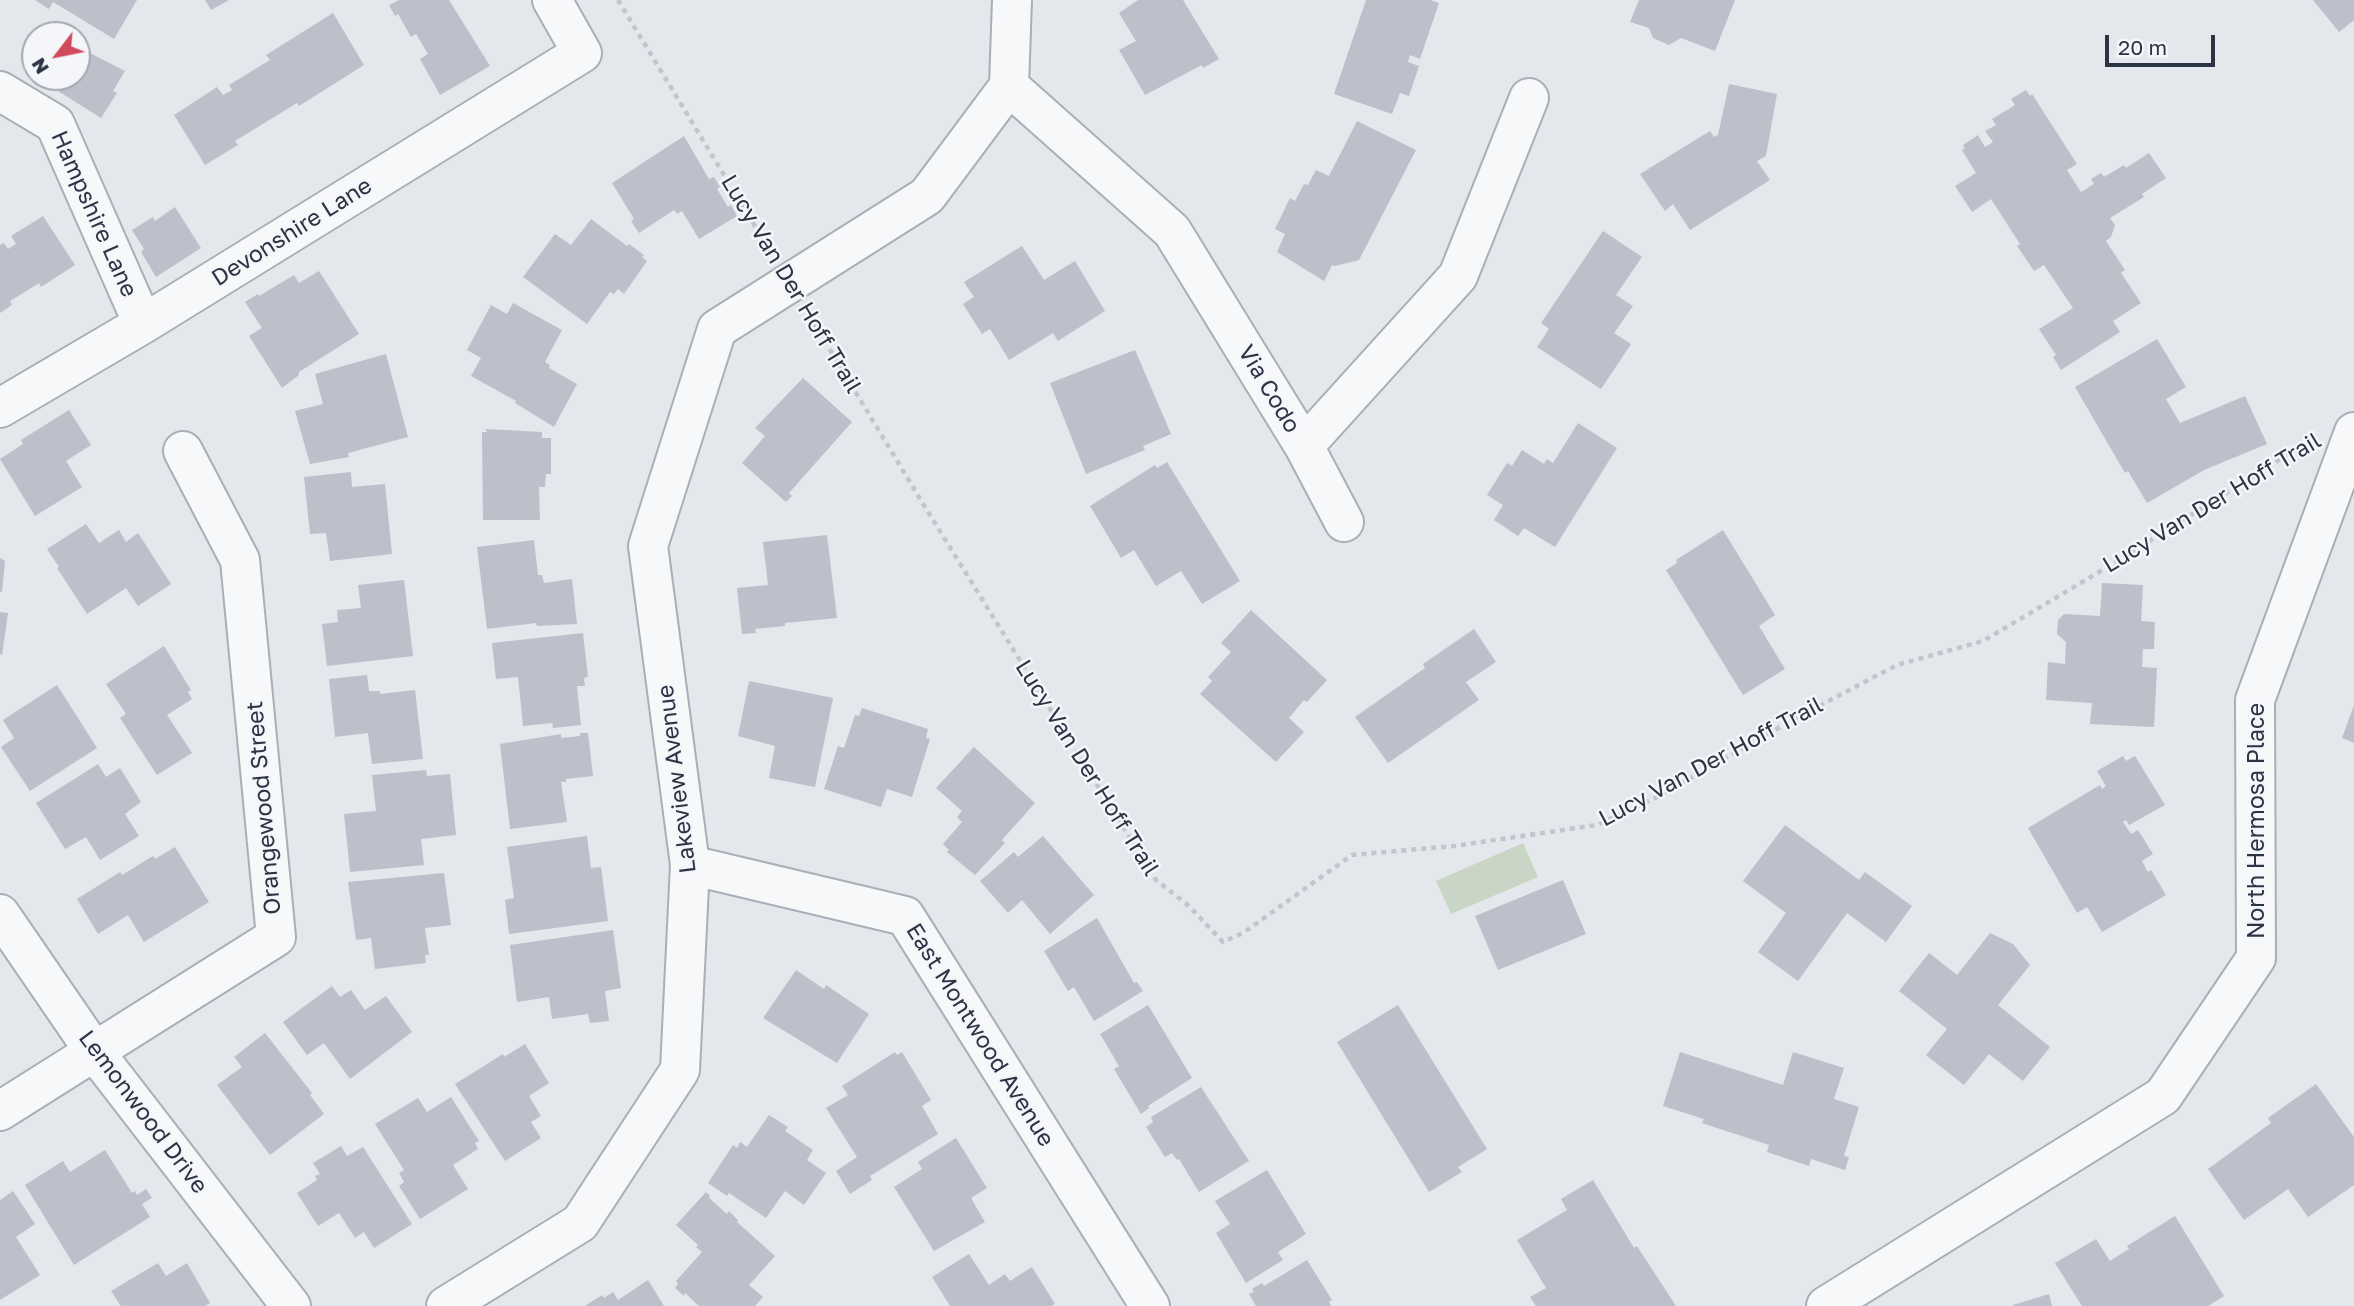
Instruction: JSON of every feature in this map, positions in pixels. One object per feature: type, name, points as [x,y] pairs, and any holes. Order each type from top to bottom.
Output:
[{"type":"street","name":"Devonshire Lane","points":[[0,408],[143,324],[582,53],[552,0]]},
{"type":"street","points":[[1009,86],[1012,0]]},
{"type":"street","name":"Lakeview Avenue","points":[[446,1306],[580,1223],[680,1070],[690,865],[648,546],[717,329],[927,196],[1009,86]]},
{"type":"street","name":"Via Codo","points":[[1009,86],[1172,231],[1304,446],[1458,276],[1529,98]]},
{"type":"street","name":"Hampshire Lane","points":[[0,91],[55,124],[143,324]]},
{"type":"street","name":"North Hermosa Place","points":[[1826,1306],[2163,1096],[2256,958],[2255,700],[2354,432]]},
{"type":"street","points":[[1304,446],[1344,522]]},
{"type":"street","name":"Orangewood Street","points":[[0,1111],[276,937],[240,559],[183,451]]},
{"type":"street","name":"East Montwood Avenue","points":[[690,865],[905,916],[1150,1306]]},
{"type":"street","name":"Lemonwood Drive","points":[[0,914],[94,1051],[291,1306]]},
{"type":"path","name":"Lucy Van Der Hoff Trail","points":[[618,0],[1031,681],[1156,880],[1189,906],[1223,942],[1242,933],[1352,855],[1454,846],[1597,825],[1657,797],[1796,718],[1897,665],[1983,641],[2316,438]]},
{"type":"green space","points":[[1523,843],[1538,877],[1451,914],[1436,881]]},
{"type":"building","points":[[35,0],[137,0],[114,39],[91,25],[91,21],[84,21],[53,2],[49,9]]},
{"type":"building","points":[[205,0],[229,0],[211,10]]},
{"type":"building","points":[[399,0],[449,0],[490,66],[440,95],[420,59],[428,54],[416,34],[411,37],[398,14],[395,16],[389,5]]},
{"type":"building","points":[[1138,0],[1183,0],[1219,59],[1145,95],[1119,50],[1136,41],[1119,13]]},
{"type":"building","points":[[1366,0],[1430,0],[1439,3],[1420,59],[1410,55],[1408,62],[1419,66],[1409,96],[1400,93],[1392,114],[1334,94]]},
{"type":"building","points":[[1639,0],[1735,0],[1715,51],[1681,38],[1669,45],[1653,38],[1649,28],[1630,22]]},
{"type":"building","points":[[2313,0],[2354,0],[2354,20],[2339,32]]},
{"type":"building","points":[[333,13],[364,65],[299,106],[297,103],[235,141],[238,145],[205,165],[174,115],[217,87],[223,95],[232,90],[229,85],[270,60],[266,55]]},
{"type":"building","points":[[91,54],[125,71],[113,91],[117,93],[101,118],[58,91],[91,91]]},
{"type":"building","points":[[1729,84],[1777,94],[1766,156],[1757,161],[1770,180],[1690,230],[1673,204],[1665,211],[1640,174],[1710,131],[1714,137],[1718,135]]},
{"type":"building","points":[[2026,90],[2030,96],[2032,94],[2077,164],[2067,170],[2081,192],[2094,184],[2091,179],[2101,173],[2104,177],[2124,165],[2126,168],[2149,153],[2166,178],[2142,194],[2144,197],[2110,218],[2115,225],[2111,237],[2106,241],[2125,270],[2121,273],[2141,303],[2113,321],[2120,332],[2061,370],[2053,357],[2056,355],[2039,329],[2073,308],[2044,265],[2034,271],[1991,199],[1972,212],[1955,186],[1976,173],[1962,150],[1965,148],[1963,145],[1978,135],[1985,147],[1993,142],[1985,131],[1996,125],[1992,119],[2015,105],[2011,99]]},
{"type":"building","points":[[1357,121],[1416,150],[1359,260],[1332,265],[1324,281],[1277,252],[1285,234],[1275,229],[1290,198],[1295,201],[1316,170],[1329,176]]},
{"type":"building","points":[[684,136],[709,179],[714,177],[720,187],[717,189],[737,216],[699,239],[682,211],[677,214],[674,210],[639,233],[631,221],[634,219],[612,183]]},
{"type":"building","points":[[175,207],[201,248],[156,277],[132,230],[153,217],[155,221]]},
{"type":"building","points":[[43,216],[75,265],[41,287],[39,283],[10,301],[12,305],[0,313],[0,245],[4,243],[8,249],[16,244],[11,236]]},
{"type":"building","points":[[591,219],[627,246],[629,244],[644,255],[642,257],[647,261],[624,294],[618,289],[614,294],[610,292],[587,324],[523,277],[555,234],[571,245]]},
{"type":"building","points":[[1603,231],[1642,257],[1616,295],[1633,306],[1614,333],[1631,344],[1601,389],[1537,347],[1549,329],[1541,323]]},
{"type":"building","points":[[1022,246],[1044,280],[1075,261],[1105,311],[1058,341],[1053,333],[1009,360],[990,329],[982,334],[963,304],[974,297],[964,282]]},
{"type":"building","points":[[319,271],[359,334],[299,372],[299,375],[282,388],[249,336],[262,328],[245,302],[294,275],[299,283]]},
{"type":"building","points":[[513,303],[562,330],[545,362],[550,365],[549,368],[577,384],[554,427],[515,403],[516,401],[471,376],[481,358],[467,350],[491,305],[507,314]]},
{"type":"building","points":[[2157,339],[2186,387],[2166,399],[2180,423],[2245,396],[2267,444],[2204,470],[2147,503],[2128,471],[2125,473],[2075,387]]},
{"type":"building","points":[[1135,350],[1171,434],[1143,446],[1145,450],[1086,474],[1050,383]]},
{"type":"building","points":[[386,354],[408,437],[348,453],[349,457],[310,464],[295,411],[323,404],[315,374]]},
{"type":"building","points":[[803,378],[852,422],[789,493],[792,496],[786,502],[742,463],[765,436],[755,428]]},
{"type":"building","points":[[69,410],[91,445],[66,461],[82,487],[35,516],[0,459],[23,444],[21,440]]},
{"type":"building","points":[[1578,423],[1617,448],[1555,547],[1524,528],[1518,536],[1494,520],[1503,505],[1487,495],[1507,463],[1512,466],[1522,450],[1544,464],[1547,459],[1553,463]]},
{"type":"building","points":[[486,429],[542,432],[542,438],[551,438],[551,474],[546,474],[545,487],[539,487],[540,520],[483,520],[482,432],[487,432]]},
{"type":"building","points":[[1167,462],[1240,581],[1202,604],[1181,571],[1156,586],[1134,550],[1121,558],[1090,506],[1155,465],[1157,468]]},
{"type":"building","points":[[351,472],[352,487],[385,484],[392,554],[330,561],[326,533],[310,534],[304,477]]},
{"type":"building","points":[[86,524],[99,543],[119,530],[126,542],[138,533],[171,584],[138,606],[126,588],[87,614],[47,549]]},
{"type":"building","points":[[1723,530],[1775,615],[1759,626],[1785,669],[1743,695],[1666,570],[1677,563],[1676,560]]},
{"type":"building","points":[[827,535],[837,618],[785,623],[785,626],[755,629],[756,633],[742,634],[737,588],[768,585],[763,542]]},
{"type":"building","points":[[534,540],[538,575],[542,575],[544,583],[572,579],[577,624],[537,626],[536,623],[487,629],[477,547]]},
{"type":"building","points":[[0,558],[5,561],[2,592],[0,592]]},
{"type":"building","points":[[404,580],[413,656],[327,666],[322,624],[338,622],[337,610],[361,608],[358,585]]},
{"type":"building","points":[[2102,583],[2143,585],[2141,621],[2155,622],[2154,649],[2143,649],[2142,667],[2157,668],[2154,727],[2090,724],[2092,703],[2046,700],[2048,662],[2065,664],[2066,642],[2057,634],[2058,620],[2064,614],[2100,616]]},
{"type":"building","points":[[1251,610],[1327,680],[1307,702],[1304,700],[1289,718],[1304,732],[1276,762],[1200,694],[1212,681],[1208,677],[1231,652],[1221,643]]},
{"type":"building","points":[[0,612],[8,613],[2,655],[0,654]]},
{"type":"building","points":[[1474,629],[1496,662],[1466,682],[1479,700],[1388,763],[1355,717],[1425,668],[1423,664]]},
{"type":"building","points":[[583,633],[588,677],[584,678],[585,686],[577,686],[581,725],[553,728],[552,723],[523,726],[518,677],[496,679],[492,643]]},
{"type":"building","points":[[164,646],[191,690],[188,692],[192,699],[167,715],[192,753],[157,775],[120,718],[126,714],[106,684]]},
{"type":"building","points":[[367,675],[369,691],[380,691],[380,694],[415,690],[423,759],[372,764],[368,733],[335,737],[329,679]]},
{"type":"building","points":[[749,681],[833,698],[815,787],[769,778],[775,746],[738,736]]},
{"type":"building","points":[[57,685],[97,748],[30,791],[1,747],[14,738],[3,720]]},
{"type":"building","points":[[2354,705],[2354,743],[2342,738]]},
{"type":"building","points":[[862,708],[928,729],[926,738],[930,739],[912,797],[887,789],[881,807],[824,789],[838,746],[844,748],[855,715],[859,716]]},
{"type":"building","points":[[580,733],[588,733],[593,776],[561,782],[567,822],[510,829],[500,744],[561,734],[561,738],[580,736]]},
{"type":"building","points":[[974,747],[1035,803],[1002,840],[1005,843],[975,875],[947,852],[949,850],[943,844],[962,822],[957,817],[962,811],[936,788]]},
{"type":"building","points":[[2123,756],[2126,761],[2135,756],[2165,805],[2129,825],[2126,820],[2123,822],[2131,834],[2138,830],[2153,854],[2142,861],[2148,872],[2151,870],[2166,895],[2102,932],[2087,907],[2077,913],[2028,828],[2100,785],[2102,789],[2106,786],[2097,771]]},
{"type":"building","points":[[98,764],[106,777],[120,768],[141,802],[125,814],[139,836],[100,860],[86,837],[65,849],[36,803]]},
{"type":"building","points":[[426,770],[427,776],[450,774],[456,835],[421,839],[424,865],[350,872],[344,814],[376,811],[372,775]]},
{"type":"building","points":[[1785,825],[1859,880],[1865,872],[1912,906],[1886,942],[1847,913],[1798,981],[1758,952],[1786,913],[1743,881]]},
{"type":"building","points":[[587,836],[591,868],[601,867],[608,921],[509,934],[505,900],[514,898],[507,847]]},
{"type":"building","points":[[1043,836],[1094,895],[1050,934],[1022,900],[1008,913],[980,881],[1014,852],[1018,857]]},
{"type":"building","points":[[175,847],[209,902],[144,942],[128,915],[98,934],[77,899],[120,872],[122,875],[153,856],[155,859]]},
{"type":"building","points":[[444,873],[451,925],[425,928],[429,955],[425,955],[426,963],[375,969],[371,938],[356,940],[348,882]]},
{"type":"building","points":[[1563,880],[1586,934],[1498,970],[1475,916]]},
{"type":"building","points":[[1097,918],[1134,983],[1137,982],[1143,991],[1094,1021],[1074,987],[1068,991],[1044,951]]},
{"type":"building","points":[[613,930],[621,988],[605,991],[609,1021],[590,1023],[588,1014],[552,1019],[549,997],[517,1002],[510,945]]},
{"type":"building","points":[[1990,933],[2013,944],[2030,965],[1998,1005],[2050,1047],[2023,1081],[1989,1054],[1964,1085],[1926,1055],[1947,1029],[1899,991],[1929,953],[1957,975]]},
{"type":"building","points":[[796,970],[824,989],[826,985],[869,1014],[837,1063],[763,1018]]},
{"type":"building","points":[[332,986],[340,997],[351,990],[365,1010],[386,996],[412,1032],[350,1079],[324,1043],[307,1055],[283,1022]]},
{"type":"building","points":[[1148,1005],[1192,1078],[1148,1106],[1141,1114],[1114,1069],[1119,1066],[1100,1034]]},
{"type":"building","points":[[1398,1005],[1487,1149],[1458,1167],[1462,1172],[1429,1192],[1337,1042]]},
{"type":"building","points":[[265,1033],[312,1093],[310,1095],[324,1114],[270,1155],[217,1085],[242,1067],[234,1057]]},
{"type":"building","points":[[525,1044],[549,1083],[529,1096],[541,1116],[531,1122],[541,1138],[505,1161],[455,1084],[503,1054],[504,1057]]},
{"type":"building","points":[[895,1052],[897,1055],[902,1052],[931,1100],[922,1106],[938,1134],[870,1176],[872,1180],[850,1194],[836,1171],[857,1157],[826,1108],[848,1095],[842,1086]]},
{"type":"building","points":[[1680,1052],[1783,1085],[1793,1052],[1844,1068],[1834,1099],[1859,1107],[1844,1156],[1849,1157],[1845,1170],[1811,1159],[1809,1166],[1767,1152],[1769,1145],[1702,1123],[1704,1119],[1663,1106]]},
{"type":"building","points":[[2316,1084],[2354,1137],[2354,1185],[2308,1217],[2288,1189],[2244,1220],[2208,1169],[2271,1123],[2268,1118]]},
{"type":"building","points":[[1201,1087],[1249,1161],[1199,1192],[1179,1159],[1172,1153],[1165,1157],[1146,1127],[1153,1122],[1151,1117]]},
{"type":"building","points":[[451,1097],[479,1141],[475,1143],[478,1149],[453,1165],[468,1189],[420,1219],[399,1186],[404,1182],[399,1173],[404,1170],[375,1124],[418,1098],[427,1112]]},
{"type":"building","points":[[769,1115],[788,1127],[785,1131],[813,1150],[807,1160],[826,1173],[804,1205],[785,1191],[766,1218],[729,1193],[727,1196],[708,1183],[733,1145],[737,1148],[740,1142],[747,1147]]},
{"type":"building","points":[[956,1138],[987,1188],[971,1198],[985,1222],[934,1251],[894,1187],[922,1169],[918,1162]]},
{"type":"building","points":[[341,1146],[347,1156],[363,1147],[412,1224],[374,1248],[364,1232],[355,1238],[339,1213],[318,1226],[297,1193],[317,1180],[315,1176],[320,1174],[313,1163]]},
{"type":"building","points":[[105,1150],[132,1193],[135,1191],[137,1195],[146,1189],[152,1198],[142,1204],[150,1217],[74,1265],[25,1185],[63,1161],[70,1172]]},
{"type":"building","points":[[1267,1170],[1306,1234],[1278,1252],[1283,1260],[1246,1283],[1216,1233],[1230,1224],[1215,1201]]},
{"type":"building","points":[[1593,1180],[1634,1248],[1637,1246],[1676,1306],[1536,1306],[1530,1297],[1546,1288],[1517,1240],[1567,1210],[1561,1199]]},
{"type":"building","points":[[13,1191],[35,1224],[16,1237],[40,1275],[0,1300],[0,1200]]},
{"type":"building","points":[[706,1192],[709,1198],[727,1214],[729,1211],[737,1222],[775,1256],[749,1285],[763,1297],[755,1306],[699,1306],[675,1288],[678,1284],[676,1281],[702,1252],[676,1225]]},
{"type":"building","points":[[2175,1216],[2224,1296],[2208,1306],[2082,1306],[2055,1263],[2096,1239],[2110,1261],[2129,1249],[2127,1246]]},
{"type":"building","points":[[969,1254],[989,1285],[1005,1274],[1010,1281],[1032,1267],[1055,1304],[950,1306],[932,1277]]},
{"type":"building","points":[[1307,1260],[1332,1300],[1329,1302],[1331,1306],[1256,1306],[1249,1294],[1254,1292],[1252,1289],[1262,1283],[1264,1286]]},
{"type":"building","points":[[158,1263],[166,1276],[187,1263],[210,1303],[205,1306],[121,1306],[111,1291]]},
{"type":"building","points":[[648,1280],[664,1306],[585,1306],[602,1295],[604,1298],[613,1292],[618,1300]]},
{"type":"building","points":[[2049,1294],[2052,1306],[2013,1306],[2013,1305]]}]
